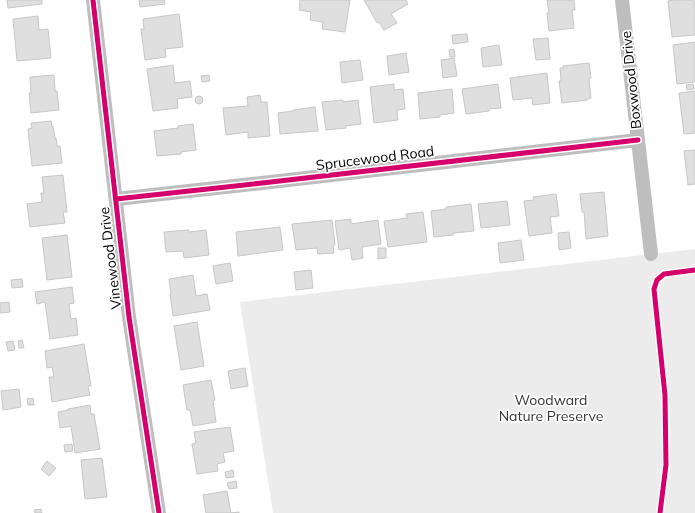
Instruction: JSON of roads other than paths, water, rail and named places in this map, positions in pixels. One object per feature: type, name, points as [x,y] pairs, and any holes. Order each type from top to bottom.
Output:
[{"type":"street","name":"Vinewood Drive","points":[[93,0],[129,317],[159,513]]},
{"type":"street","name":"Boxwood Drive","points":[[622,0],[651,254]]},
{"type":"street","name":"Sprucewood Road","points":[[116,199],[638,140]]},
{"type":"park label","name":"Woodward Nature Preserve","points":[[551,408]]}]
